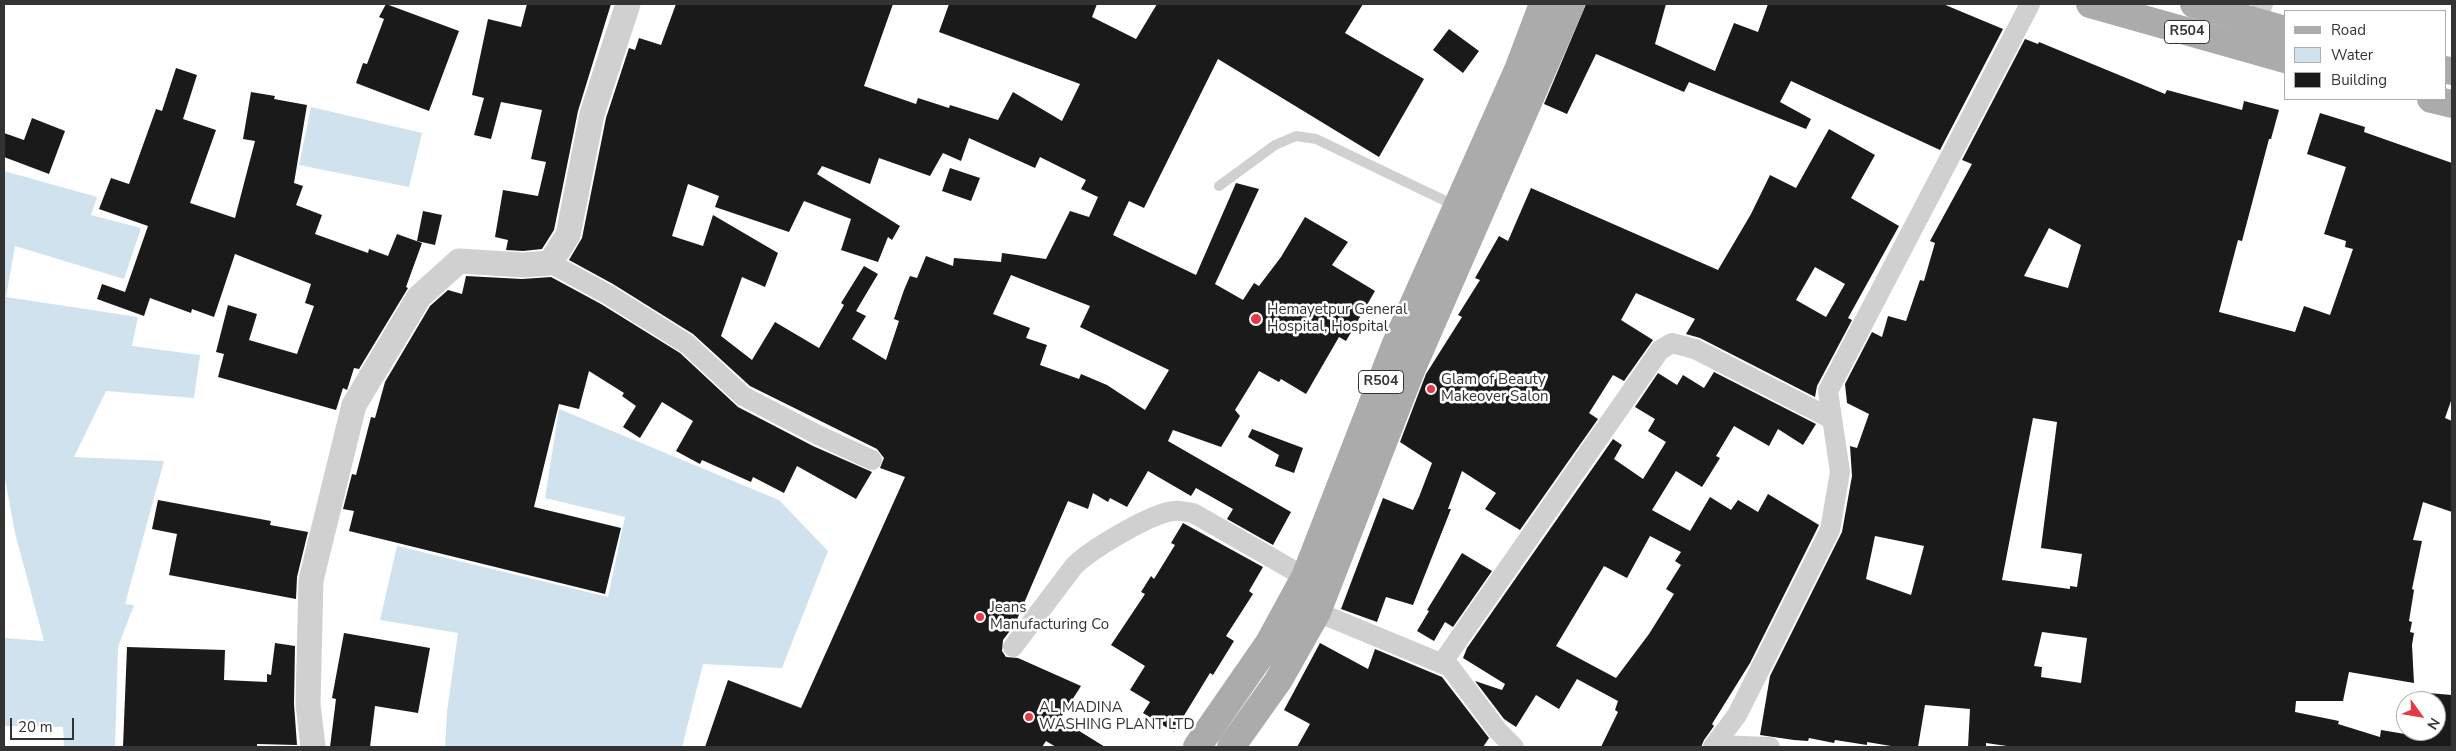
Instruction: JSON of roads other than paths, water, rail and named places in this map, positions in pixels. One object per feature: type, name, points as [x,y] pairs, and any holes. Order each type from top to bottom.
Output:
[{"type":"main road","name":"R504","points":[[1197,747],[1269,643],[1305,577],[1395,346],[1518,70],[1543,4]]},
{"type":"main road","name":"R504","points":[[1230,747],[1278,681],[1317,612],[1412,368],[1571,4]]},
{"type":"main road","name":"R504","points":[[2090,4],[2284,59]]},
{"type":"main road","name":"R504","points":[[2194,4],[2259,13],[2284,29]]},
{"type":"main road","points":[[2435,100],[2452,104]]},
{"type":"street","points":[[550,263],[568,235],[592,114],[628,4]]},
{"type":"street","points":[[1714,746],[1737,715],[1830,530],[1840,472],[1828,391],[2030,4]]},
{"type":"street","points":[[2245,48],[2259,13]]},
{"type":"street","points":[[313,747],[308,704],[311,580],[354,405],[419,297],[459,261],[523,265],[550,263],[607,294],[687,344],[743,396],[818,435],[872,460]]},
{"type":"street","points":[[1442,663],[1660,350],[1672,343],[1695,349],[1832,418]]},
{"type":"street","points":[[1013,647],[1074,566],[1085,555],[1157,515],[1174,511],[1193,513],[1305,577]]},
{"type":"street","points":[[1317,612],[1450,666],[1498,731],[1514,747]]},
{"type":"street","points":[[1714,746],[1770,747]]},
{"type":"lane","points":[[1219,186],[1275,145],[1296,136],[1316,139],[1457,207]]},
{"type":"water","points":[[311,107],[422,133],[409,187],[299,165]]},
{"type":"water","points":[[4,171],[97,197],[91,215],[141,228],[124,279],[15,246],[6,297],[138,317],[132,346],[200,355],[194,398],[106,391],[74,457],[164,461],[125,604],[134,605],[118,647],[115,747],[64,747],[63,727],[4,726],[4,638],[44,641],[15,533],[4,474]]},
{"type":"water","points":[[559,409],[779,500],[828,551],[782,668],[703,664],[682,747],[445,747],[447,712],[458,633],[380,620],[397,546],[608,597],[625,517],[545,498]]},
{"type":"place","name":"Hemayetpur General Hospital, Hospital","points":[[1256,319]]},
{"type":"place","name":"Glam of Beauty Makeover Salon","points":[[1431,389]]},
{"type":"place","name":"Jeans Manufacturing Co","points":[[980,617]]},
{"type":"place","name":"AL MADINA WASHING PLANT LTD","points":[[1029,717]]}]
